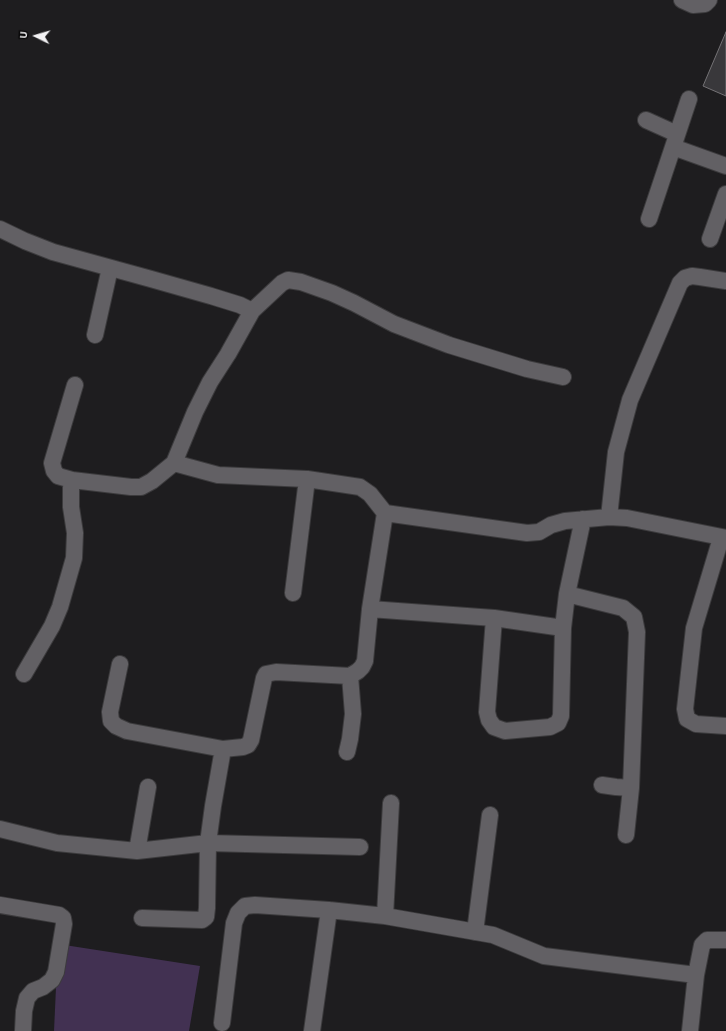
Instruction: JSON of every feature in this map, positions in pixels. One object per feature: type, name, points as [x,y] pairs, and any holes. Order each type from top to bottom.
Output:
[{"type":"street","points":[[682,0],[693,5],[705,4],[709,0]]},
{"type":"street","points":[[649,220],[689,99]]},
{"type":"street","points":[[646,120],[675,141],[726,166]]},
{"type":"street","points":[[710,239],[726,194]]},
{"type":"street","points":[[0,229],[53,252],[211,296],[240,305],[252,311]]},
{"type":"street","points":[[95,335],[110,268]]},
{"type":"street","points":[[609,517],[616,452],[630,400],[680,283],[685,278],[692,276],[726,281]]},
{"type":"street","points":[[75,385],[52,463],[54,471],[58,476],[72,480],[131,488],[141,487],[152,481],[174,463],[195,412],[210,382],[228,354],[252,311],[282,283],[288,280],[332,293],[394,324],[449,345],[527,369],[564,376]]},
{"type":"street","points":[[174,463],[218,475],[307,479],[360,487],[370,494],[385,513],[527,533],[539,532],[551,525],[565,521],[609,517],[627,518],[724,538],[694,628],[685,710],[687,719],[696,724],[726,726]]},
{"type":"street","points":[[293,593],[307,479]]},
{"type":"street","points":[[24,674],[52,626],[62,600],[74,558],[75,533],[71,507],[72,480]]},
{"type":"street","points":[[120,664],[110,712],[111,720],[116,726],[127,731],[223,749],[248,745],[266,674],[276,672],[350,676],[362,668],[365,661],[370,609],[385,513]]},
{"type":"street","points":[[494,618],[487,712],[488,720],[494,727],[505,731],[550,727],[558,723],[561,716],[563,628],[567,594],[583,519]]},
{"type":"street","points":[[567,594],[623,608],[634,617],[637,632],[631,788],[626,834]]},
{"type":"street","points":[[370,609],[494,618],[563,628]]},
{"type":"street","points":[[347,752],[353,714],[350,676]]},
{"type":"street","points":[[142,918],[202,920],[206,917],[208,843],[223,749]]},
{"type":"street","points":[[602,785],[616,788],[631,788]]},
{"type":"street","points":[[137,851],[148,787]]},
{"type":"street","points":[[385,916],[391,803]]},
{"type":"street","points":[[475,932],[490,815]]},
{"type":"street","points":[[0,829],[57,843],[137,851],[208,843],[360,848]]},
{"type":"street","points":[[0,905],[59,915],[63,918],[64,924],[56,972],[52,980],[43,987],[33,991],[27,998],[24,1011],[23,1031]]},
{"type":"street","points":[[222,1023],[234,923],[238,913],[245,906],[255,905],[329,910],[385,916],[493,936],[544,956],[696,975]]},
{"type":"street","points":[[312,1031],[329,910]]},
{"type":"street","points":[[690,1031],[696,975],[702,945],[708,940],[726,940]]},
{"type":"shaded area","points":[[58,944],[200,966],[189,1031],[54,1031]]},
{"type":"building","points":[[726,32],[726,96],[703,86]]}]
